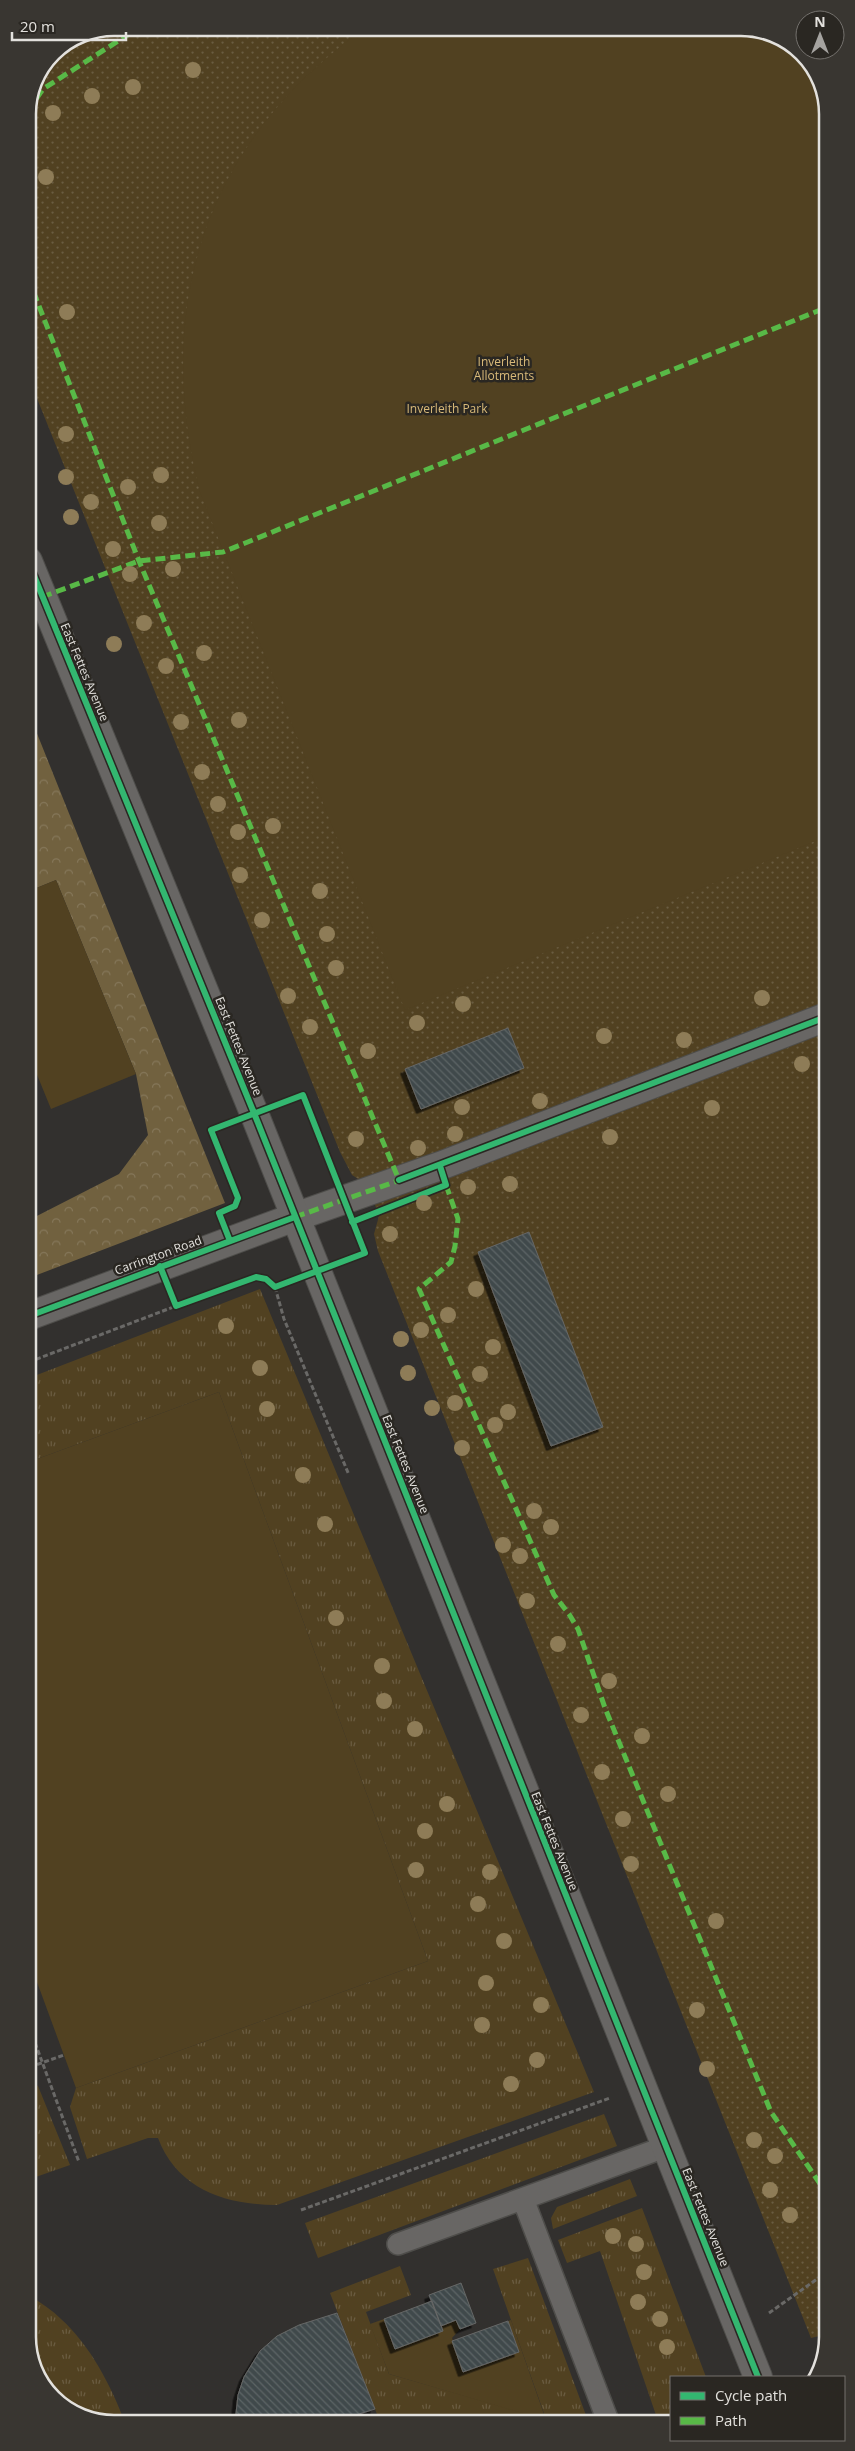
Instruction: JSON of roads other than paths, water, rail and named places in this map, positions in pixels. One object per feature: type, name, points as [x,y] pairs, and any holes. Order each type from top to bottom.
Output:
[{"type":"street","name":"East Fettes Avenue","points":[[36,581],[295,1217],[758,2376]]},
{"type":"street","name":"Carrington Road","points":[[36,1313],[160,1266],[440,1166],[819,1020]]},
{"type":"lane","points":[[398,2244],[665,2147]]},
{"type":"lane","points":[[523,2199],[606,2415]]},
{"type":"park label","name":"Inverleith Allotments","points":[[504,368]]},
{"type":"park label","name":"Inverleith Park","points":[[447,408]]}]
